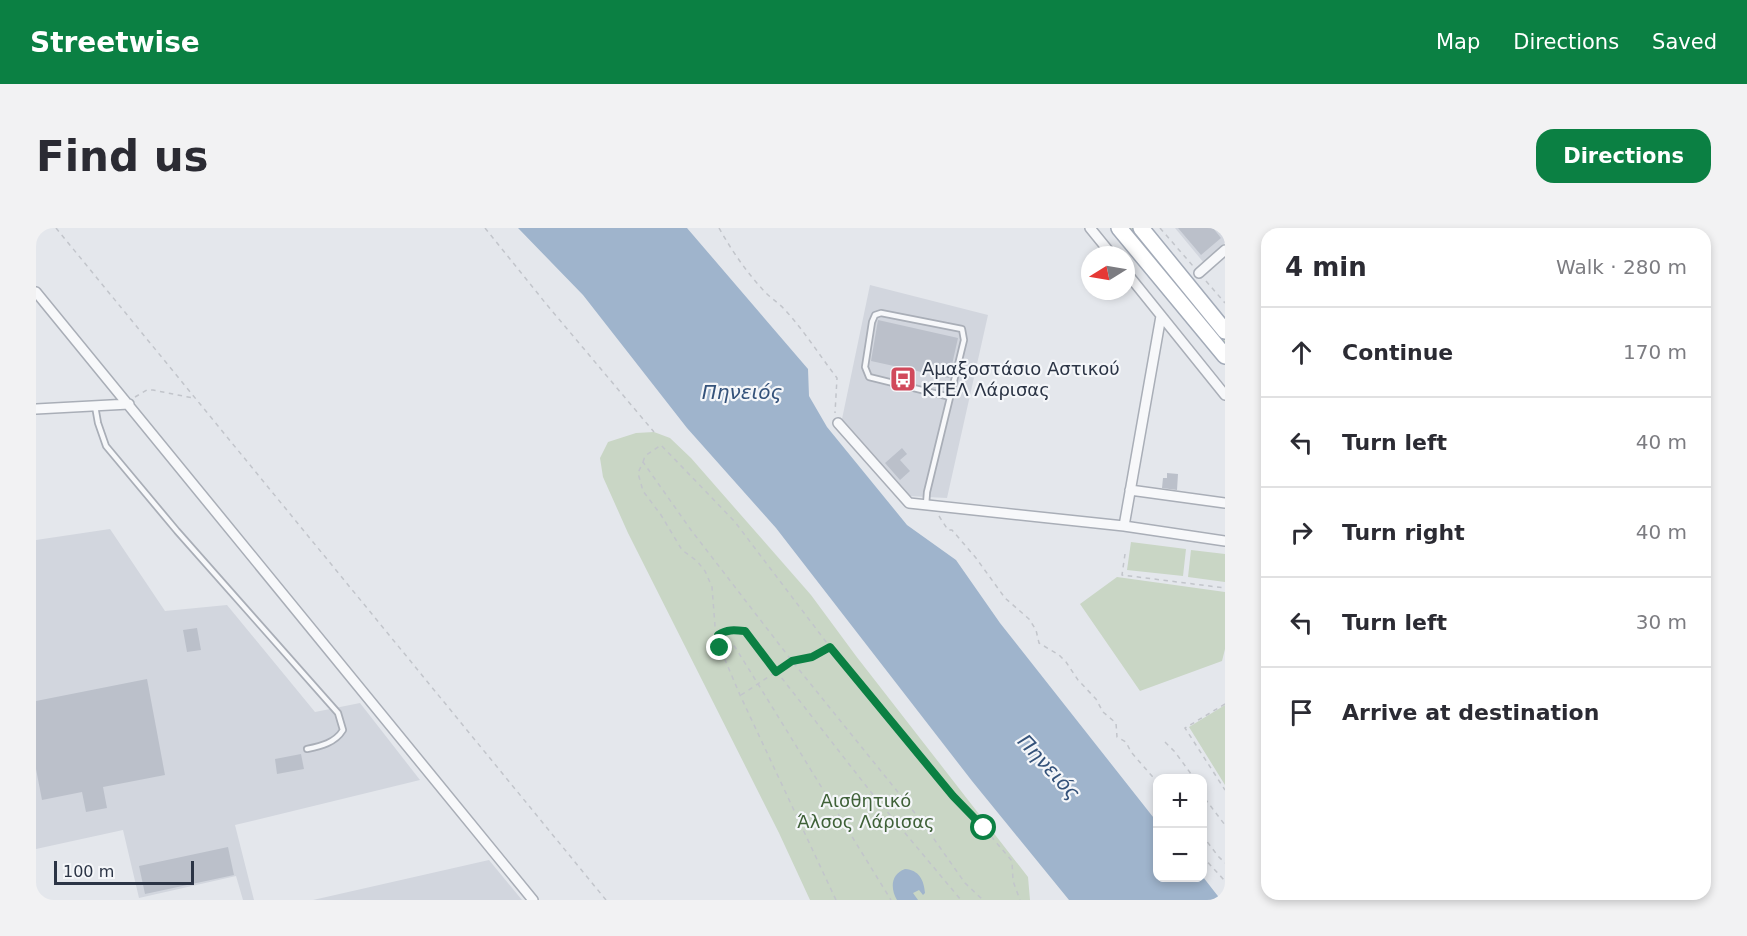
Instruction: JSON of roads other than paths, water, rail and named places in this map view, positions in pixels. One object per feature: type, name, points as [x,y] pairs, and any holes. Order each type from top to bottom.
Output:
[{"type":"main road","points":[[1119,228],[1225,356]]},
{"type":"main road","points":[[1141,228],[1225,331]]},
{"type":"street","points":[[1090,228],[1105,246]]},
{"type":"street","points":[[1199,273],[1225,250]]},
{"type":"street","points":[[1135,283],[1225,395]]},
{"type":"street","points":[[36,291],[533,900]]},
{"type":"street","points":[[1124,526],[1161,316]]},
{"type":"street","points":[[36,409],[129,404]]},
{"type":"street","points":[[838,423],[907,501],[915,504],[1124,526],[1225,541]]},
{"type":"street","points":[[1130,490],[1225,503]]},
{"type":"lane","points":[[926,506],[927,492],[964,340],[962,329],[881,313],[875,315],[865,367],[869,377],[950,397]]},
{"type":"lane","points":[[95,406],[106,446],[177,531],[338,713],[343,730],[338,737],[323,745],[306,749]]},
{"type":"water","name":"Πηνειός","points":[[518,228],[687,228],[808,369],[809,396],[827,427],[907,525],[956,560],[1000,623],[1153,817],[1153,882],[1207,882],[1221,900],[1069,900],[972,781],[776,528],[687,428],[583,295]]},
{"type":"water","points":[[905,869],[914,871],[922,880],[925,893],[923,895],[919,890],[913,893],[918,900],[897,900],[893,886],[894,878]]},
{"type":"place","name":"Αμαξοστάσιο Αστικού ΚΤΕΛ Λάρισας","points":[[903,379]]},
{"type":"park label","name":"Αισθητικό Άλσος Λάρισας","points":[[866,811]]}]
